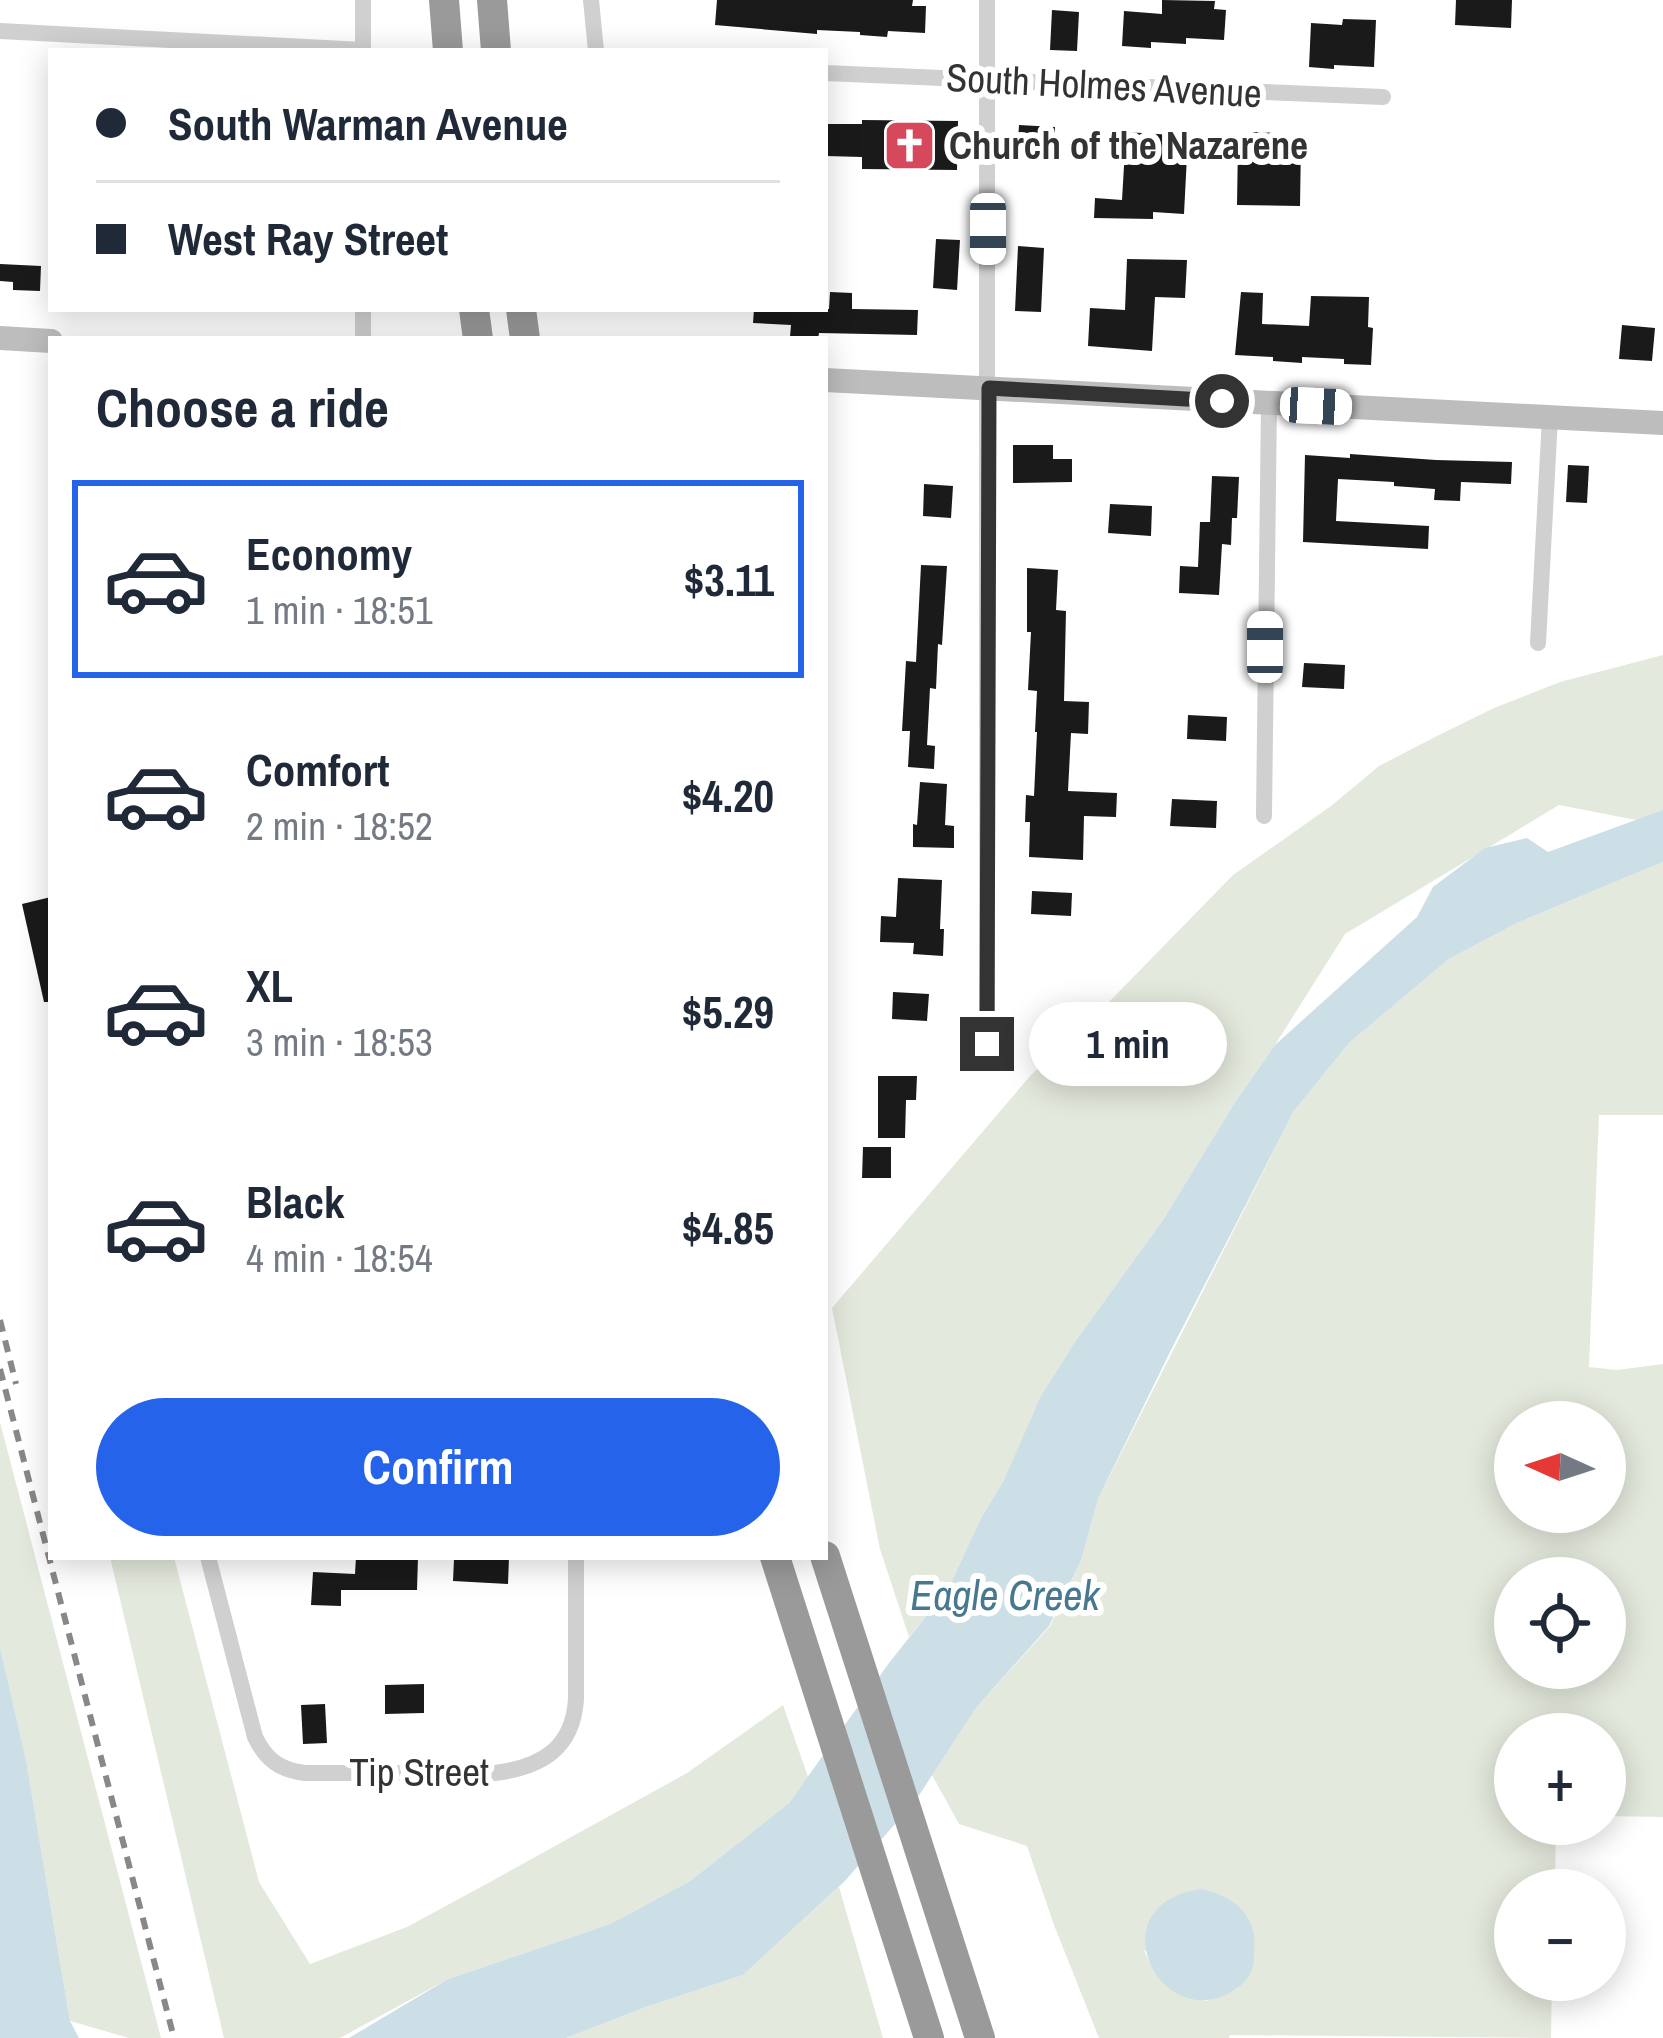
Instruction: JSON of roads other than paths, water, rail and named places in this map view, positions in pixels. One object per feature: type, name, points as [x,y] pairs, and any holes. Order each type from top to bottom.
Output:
[{"type":"highway","points":[[444,0],[448,48]]},
{"type":"highway","points":[[492,0],[496,48]]},
{"type":"highway","points":[[776,1560],[929,2038]]},
{"type":"highway","points":[[826,1560],[980,2038]]},
{"type":"main road","points":[[0,338],[48,340]]},
{"type":"main road","points":[[828,380],[1663,423]]},
{"type":"street","points":[[363,0],[363,48]]},
{"type":"street","points":[[591,0],[596,48]]},
{"type":"street","points":[[987,0],[987,1044]]},
{"type":"street","points":[[0,31],[325,48]]},
{"type":"street","name":"South Holmes Avenue","points":[[828,73],[1382,98]]},
{"type":"street","points":[[1264,816],[1269,403]]},
{"type":"street","points":[[1538,643],[1550,417]]},
{"type":"street","name":"Tip Street","points":[[209,1560],[255,1737],[274,1763],[305,1773],[495,1773],[520,1770],[547,1757],[570,1733],[575,1718],[576,1560]]},
{"type":"water","name":"Eagle Creek","points":[[1663,810],[1663,862],[1517,923],[1449,959],[1349,1043],[1294,1111],[1098,1499],[1081,1561],[1049,1626],[976,1708],[916,1800],[844,1882],[743,1975],[566,2038],[349,2038],[448,1979],[610,1924],[690,1881],[789,1803],[949,1587],[1041,1396],[1163,1220],[1275,1045],[1417,917],[1433,887],[1485,848],[1527,838],[1548,852]]},
{"type":"water","points":[[0,1647],[26,1760],[70,2021],[79,2038],[0,2038]]},
{"type":"water","points":[[1201,1889],[1242,1910],[1255,1940],[1253,1967],[1243,1983],[1223,1996],[1198,2000],[1176,1993],[1159,1978],[1148,1958],[1145,1936],[1152,1916],[1170,1899]]},
{"type":"railway","points":[[0,1320],[16,1384]]},
{"type":"railway","points":[[0,1369],[48,1554]]},
{"type":"railway","points":[[50,1560],[174,2038]]},
{"type":"place","name":"Church of the Nazarene","points":[[910,145]]}]
